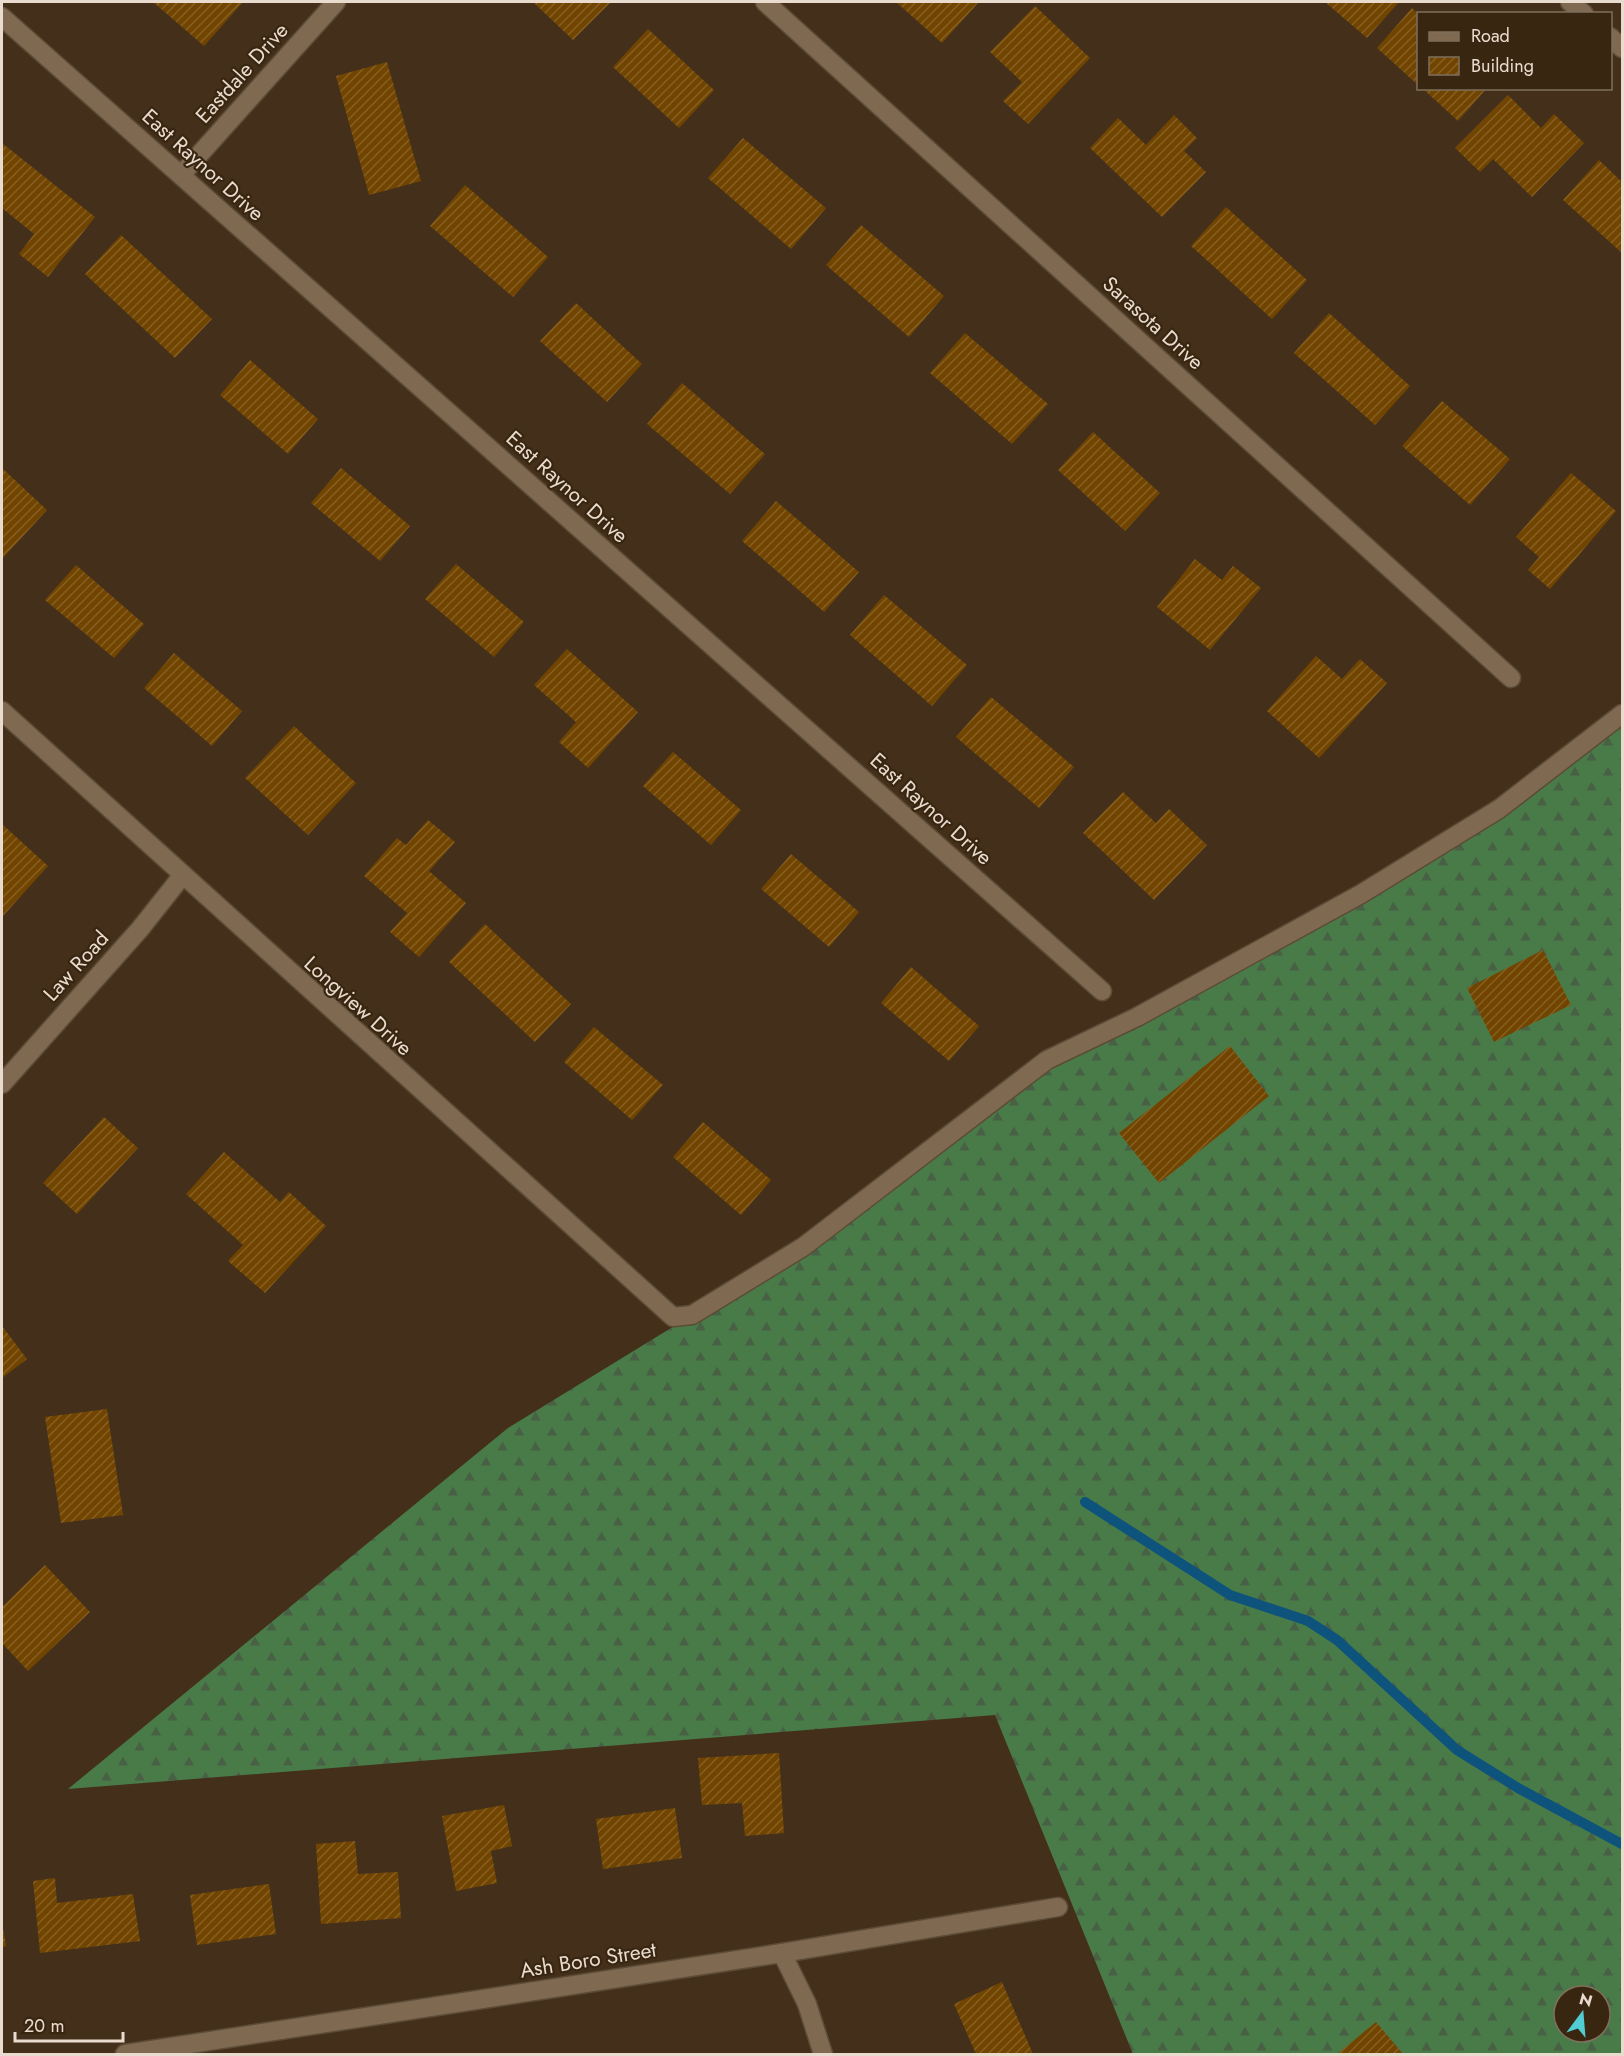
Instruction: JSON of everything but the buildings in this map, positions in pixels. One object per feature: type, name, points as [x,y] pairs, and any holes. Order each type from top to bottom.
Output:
[{"type":"street","name":"Eastdale Drive","points":[[181,175],[336,2]]},
{"type":"street","name":"Sarasota Drive","points":[[765,2],[1511,678]]},
{"type":"street","points":[[1570,2],[1582,12]]},
{"type":"street","name":"East Raynor Drive","points":[[2,17],[1102,991]]},
{"type":"street","name":"Longview Drive","points":[[2,711],[663,1312],[673,1317],[692,1315],[803,1247],[1047,1060],[1137,1017],[1361,894],[1499,808],[1623,714]]},
{"type":"street","name":"Law Road","points":[[2,1084],[140,929],[182,876]]},
{"type":"street","name":"Ash Boro Street","points":[[125,2055],[782,1953],[1058,1907]]},
{"type":"street","points":[[782,1953],[807,2004],[823,2055]]},
{"type":"green space","points":[[1622,714],[1622,2054],[1133,2054],[995,1715],[68,1789],[508,1428],[803,1247],[1047,1060],[1351,900]]},
{"type":"waterway","points":[[1085,1502],[1230,1595],[1308,1621],[1337,1640],[1457,1750],[1518,1788],[1622,1844]]}]
